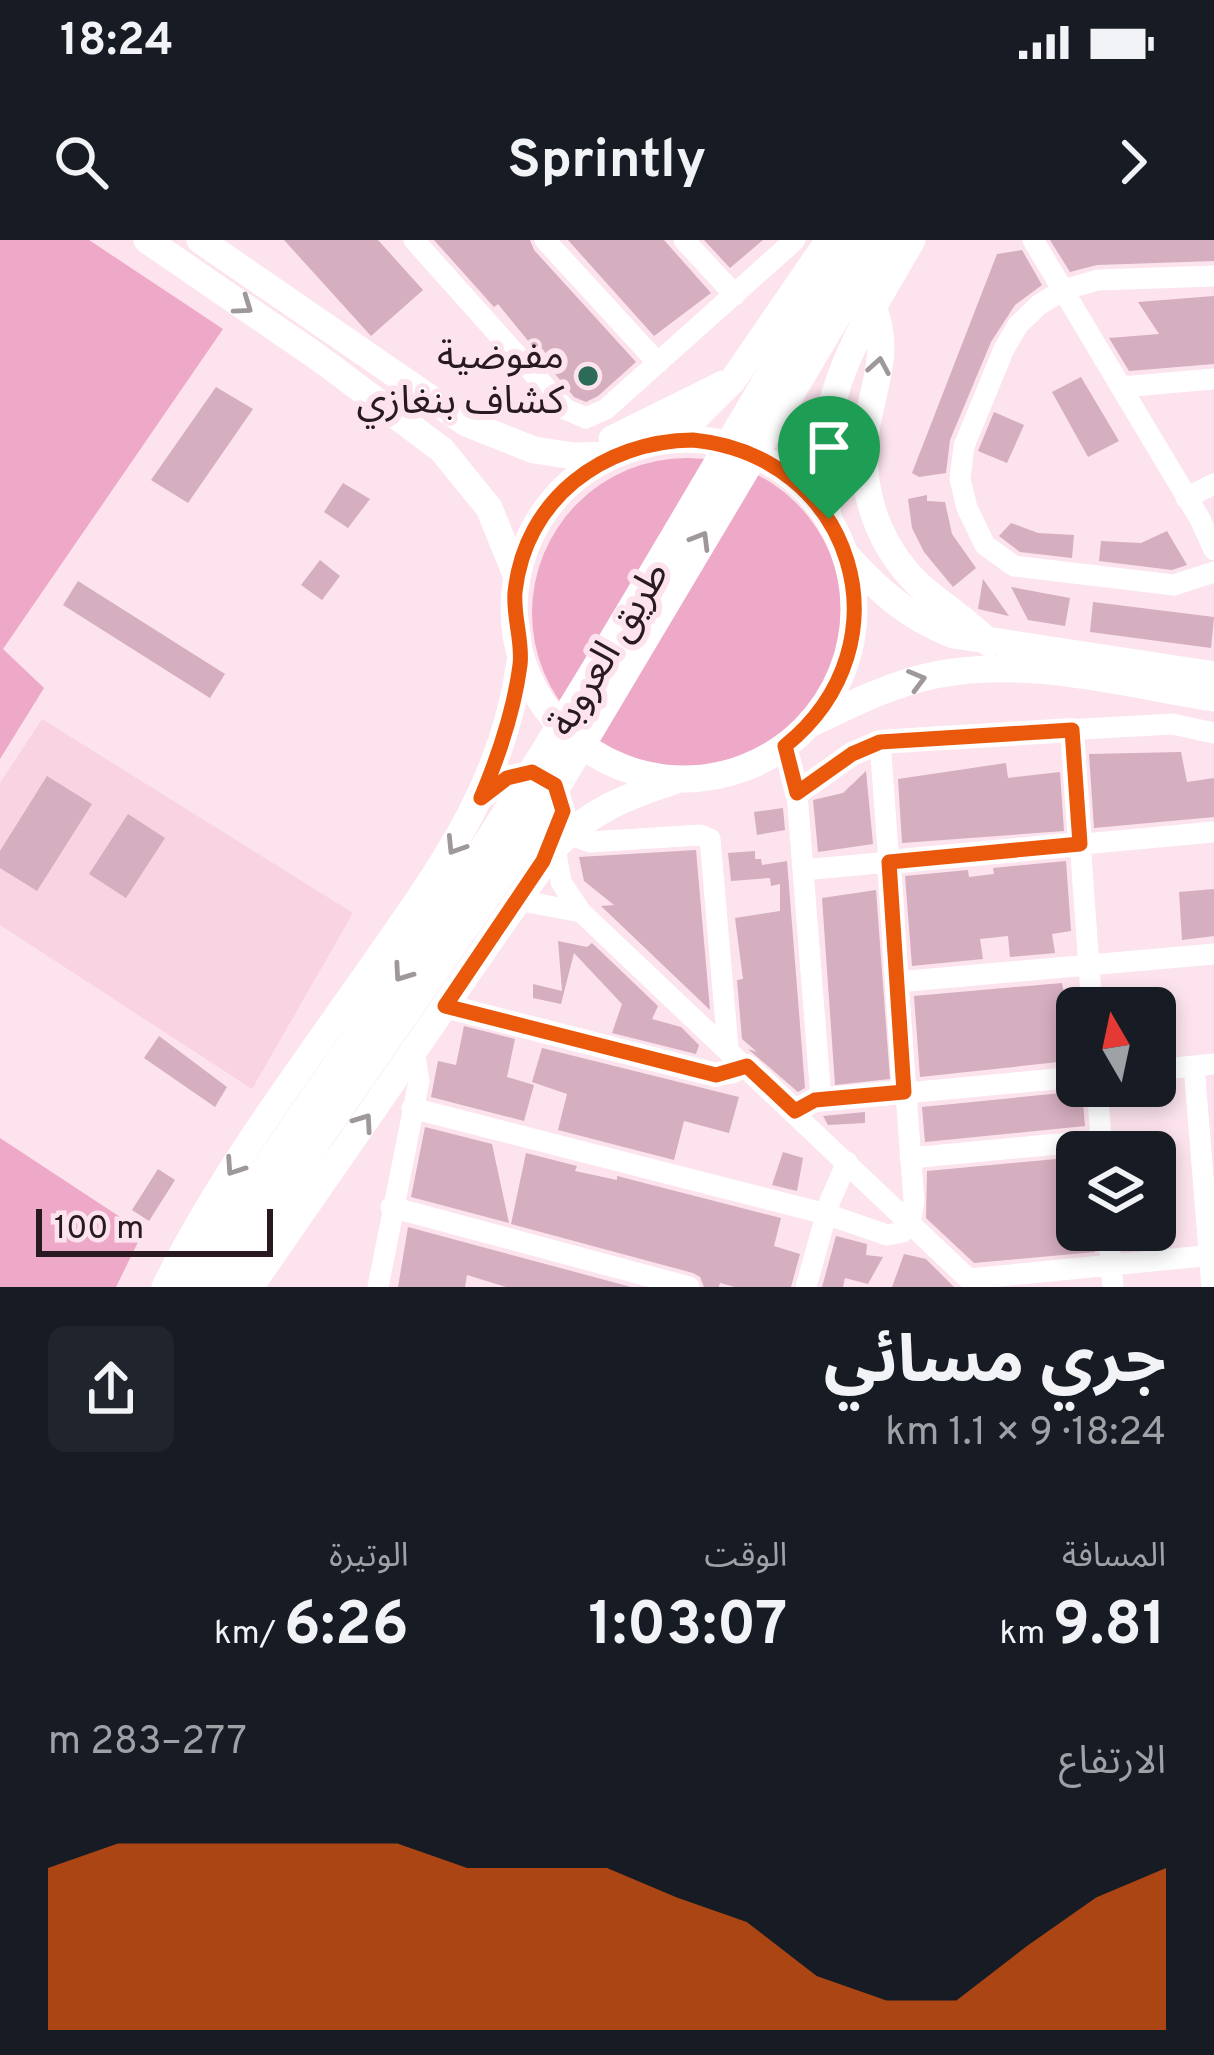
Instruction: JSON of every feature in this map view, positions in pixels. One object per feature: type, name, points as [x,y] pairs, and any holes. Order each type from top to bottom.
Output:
[{"type":"highway","name":"طريق العروبة","points":[[190,1287],[270,1161],[533,848],[851,240]]},
{"type":"highway","name":"طريق العروبة","points":[[223,1287],[320,1135],[533,848],[881,240]]},
{"type":"main road","points":[[147,240],[319,358],[442,450],[489,508],[517,578]]},
{"type":"main road","points":[[200,240],[466,423],[510,443],[554,453],[614,455],[673,440],[714,442],[752,454],[803,487],[829,519],[846,555],[854,595],[853,635],[842,674],[809,725],[785,746],[736,771],[681,779],[612,803],[533,848]]},
{"type":"main road","points":[[673,440],[738,374],[829,240]]},
{"type":"main road","points":[[829,519],[823,454],[833,393],[848,352],[912,240]]},
{"type":"main road","points":[[873,307],[883,345],[865,438],[865,479],[873,512],[886,543],[906,571],[989,643]]},
{"type":"main road","points":[[554,453],[622,435],[738,374]]},
{"type":"main road","points":[[738,374],[783,395],[808,398],[833,393]]},
{"type":"main road","points":[[614,455],[579,476],[551,504],[530,539],[517,578],[514,618],[521,658],[547,710],[574,738],[624,768],[681,779]]},
{"type":"main road","points":[[846,555],[905,611],[954,635],[1214,675]]},
{"type":"main road","points":[[165,1287],[225,1180],[449,856],[481,798],[507,729],[521,658]]},
{"type":"main road","points":[[809,725],[893,687],[981,669],[1049,672],[1214,698]]},
{"type":"main road","points":[[250,1287],[517,900],[533,848],[563,811],[555,785],[540,775],[523,772],[481,798]]},
{"type":"street","points":[[413,240],[572,414],[586,418],[600,414],[795,240]]},
{"type":"street","points":[[545,240],[658,363]]},
{"type":"street","points":[[684,240],[735,295]]},
{"type":"street","points":[[1033,240],[1214,550]]},
{"type":"street","points":[[1214,276],[1098,280],[1063,290],[1039,305],[1010,337],[964,446],[961,489],[980,537],[998,558],[1023,568],[1174,585],[1214,572]]},
{"type":"street","points":[[1121,387],[1214,380]]},
{"type":"street","points":[[1186,498],[1214,484]]},
{"type":"street","points":[[797,793],[852,754],[880,742],[1172,724],[1214,734]]},
{"type":"street","points":[[1072,730],[1091,987]]},
{"type":"street","points":[[412,1108],[826,1214],[893,1236],[910,1223],[914,1201],[880,742]]},
{"type":"street","points":[[785,746],[797,793],[821,1100]]},
{"type":"street","points":[[803,870],[1214,832]]},
{"type":"street","points":[[533,848],[710,839],[728,1048]]},
{"type":"street","points":[[533,848],[580,912],[973,1283],[1110,1263],[1212,1256]]},
{"type":"street","points":[[517,900],[580,912]]},
{"type":"street","points":[[897,982],[1214,954]]},
{"type":"street","points":[[445,1006],[716,1075],[747,1066]]},
{"type":"street","points":[[378,1287],[420,1073],[414,1050]]},
{"type":"street","points":[[1204,1065],[1212,1287]]},
{"type":"street","points":[[795,1111],[809,1101],[1056,1079]]},
{"type":"street","points":[[910,1158],[1056,1149]]},
{"type":"street","points":[[806,1287],[826,1214],[848,1162]]},
{"type":"street","points":[[392,1207],[689,1287]]},
{"type":"street","points":[[1109,1251],[1113,1287]]},
{"type":"shaded area","points":[[0,240],[89,240],[223,329],[3,649],[44,688],[0,759]]},
{"type":"shaded area","points":[[687,458],[746,470],[773,484],[796,504],[816,527],[830,554],[842,613],[830,672],[816,699],[796,722],[773,742],[746,756],[687,768],[628,756],[601,742],[578,722],[558,699],[544,672],[532,613],[544,554],[558,527],[578,504],[601,484],[628,470]]},
{"type":"shaded area","points":[[42,719],[353,913],[252,1089],[0,925],[0,783]]},
{"type":"shaded area","points":[[0,1138],[143,1232],[116,1287],[0,1287]]},
{"type":"building","points":[[284,240],[378,240],[423,290],[371,336]]},
{"type":"building","points":[[434,240],[530,240],[636,362],[598,396],[586,402],[574,397],[498,304],[494,307]]},
{"type":"building","points":[[568,240],[664,240],[711,293],[654,336]]},
{"type":"building","points":[[704,240],[763,240],[730,268]]},
{"type":"building","points":[[1050,240],[1214,240],[1214,261],[1097,265],[1070,272]]},
{"type":"building","points":[[1022,250],[1042,285],[1015,305],[991,342],[950,440],[946,473],[919,477],[912,473],[997,254]]},
{"type":"building","points":[[1214,296],[1214,364],[1129,371],[1109,338],[1159,334],[1138,302]]},
{"type":"building","points":[[1081,377],[1119,441],[1088,457],[1052,392]]},
{"type":"building","points":[[216,387],[253,409],[188,503],[151,480]]},
{"type":"building","points":[[994,412],[1024,425],[1007,463],[978,451]]},
{"type":"building","points":[[343,483],[370,499],[348,528],[324,512]]},
{"type":"building","points":[[927,495],[927,501],[945,502],[952,534],[976,568],[953,587],[924,552],[912,528],[908,499]]},
{"type":"building","points":[[1011,523],[1038,533],[1074,535],[1072,558],[1020,552],[999,536]]},
{"type":"building","points":[[1167,531],[1187,565],[1172,570],[1099,561],[1101,541],[1141,543]]},
{"type":"building","points":[[320,560],[340,576],[322,600],[301,585]]},
{"type":"building","points":[[983,579],[1009,616],[978,609]]},
{"type":"building","points":[[78,581],[225,674],[210,698],[63,605]]},
{"type":"building","points":[[1011,587],[1070,598],[1065,626],[1028,620]]},
{"type":"building","points":[[1093,602],[1214,617],[1211,648],[1090,632]]},
{"type":"building","points":[[1181,752],[1187,782],[1214,778],[1214,817],[1094,828],[1089,754]]},
{"type":"building","points":[[1006,763],[1008,778],[1060,772],[1064,831],[902,843],[898,779]]},
{"type":"building","points":[[866,771],[873,844],[818,852],[813,800],[843,793]]},
{"type":"building","points":[[47,776],[92,804],[37,891],[0,868],[0,851]]},
{"type":"building","points":[[783,808],[785,830],[757,835],[754,812]]},
{"type":"building","points":[[128,814],[165,838],[126,898],[89,874]]},
{"type":"building","points":[[696,850],[710,1010],[601,906],[614,905],[584,881],[579,857]]},
{"type":"building","points":[[755,851],[762,865],[787,861],[805,1088],[798,1092],[742,1039],[737,980],[743,979],[735,918],[780,911],[780,884],[771,886],[770,878],[731,881],[728,853]]},
{"type":"building","points":[[1066,861],[1071,931],[1052,934],[1055,953],[1010,957],[1008,936],[980,939],[983,959],[912,966],[905,876],[968,870],[969,877],[994,874],[993,868]]},
{"type":"building","points":[[1214,889],[1214,936],[1182,940],[1179,892]]},
{"type":"building","points":[[876,890],[890,1079],[835,1085],[822,898]]},
{"type":"building","points":[[558,941],[587,947],[592,943],[658,1006],[652,1019],[681,1027],[699,1045],[696,1054],[612,1033],[622,1004],[574,953],[561,1004],[533,998],[533,984],[562,991]]},
{"type":"building","points":[[1062,983],[1063,987],[1056,987],[1056,1062],[920,1077],[914,996]]},
{"type":"building","points":[[464,1026],[515,1039],[507,1077],[534,1085],[524,1121],[431,1097],[438,1061],[456,1065]]},
{"type":"building","points":[[159,1036],[227,1087],[215,1107],[144,1058]]},
{"type":"building","points":[[542,1048],[739,1097],[729,1133],[684,1121],[674,1160],[558,1130],[567,1094],[532,1082]]},
{"type":"building","points":[[1056,1094],[1056,1107],[1083,1107],[1085,1126],[925,1142],[922,1107]]},
{"type":"building","points":[[865,1112],[865,1123],[828,1125],[823,1116]]},
{"type":"building","points":[[425,1127],[492,1144],[509,1223],[411,1197]]},
{"type":"building","points":[[783,1152],[803,1158],[797,1191],[772,1185]]},
{"type":"building","points":[[526,1153],[577,1166],[575,1171],[617,1180],[617,1176],[781,1218],[774,1246],[800,1254],[791,1287],[720,1283],[719,1287],[704,1287],[693,1273],[511,1224]]},
{"type":"building","points":[[1056,1159],[1056,1251],[1095,1252],[974,1263],[926,1218],[927,1171]]},
{"type":"building","points":[[158,1169],[175,1180],[149,1221],[132,1210]]},
{"type":"building","points":[[408,1227],[631,1287],[506,1287],[467,1275],[465,1287],[398,1287]]},
{"type":"building","points":[[836,1236],[867,1244],[866,1255],[883,1257],[868,1284],[845,1278],[843,1287],[822,1287]]},
{"type":"building","points":[[904,1254],[926,1259],[954,1287],[892,1287]]},
{"type":"place","name":"مفوضية كشاف بنغازي","points":[[588,376]]},
{"type":"route","points":[[693,440],[734,447],[771,463],[803,487],[829,519],[851,574],[853,635],[833,692],[809,725],[785,746],[797,793],[852,754],[880,742],[1072,730],[1080,844],[889,862],[904,1092],[815,1100],[795,1111],[747,1066],[716,1075],[445,1006],[543,861],[563,811],[555,785],[532,772],[507,778],[481,798],[500,752],[518,682],[517,578],[530,539],[551,504],[579,476],[614,455],[653,442],[693,440]]}]
